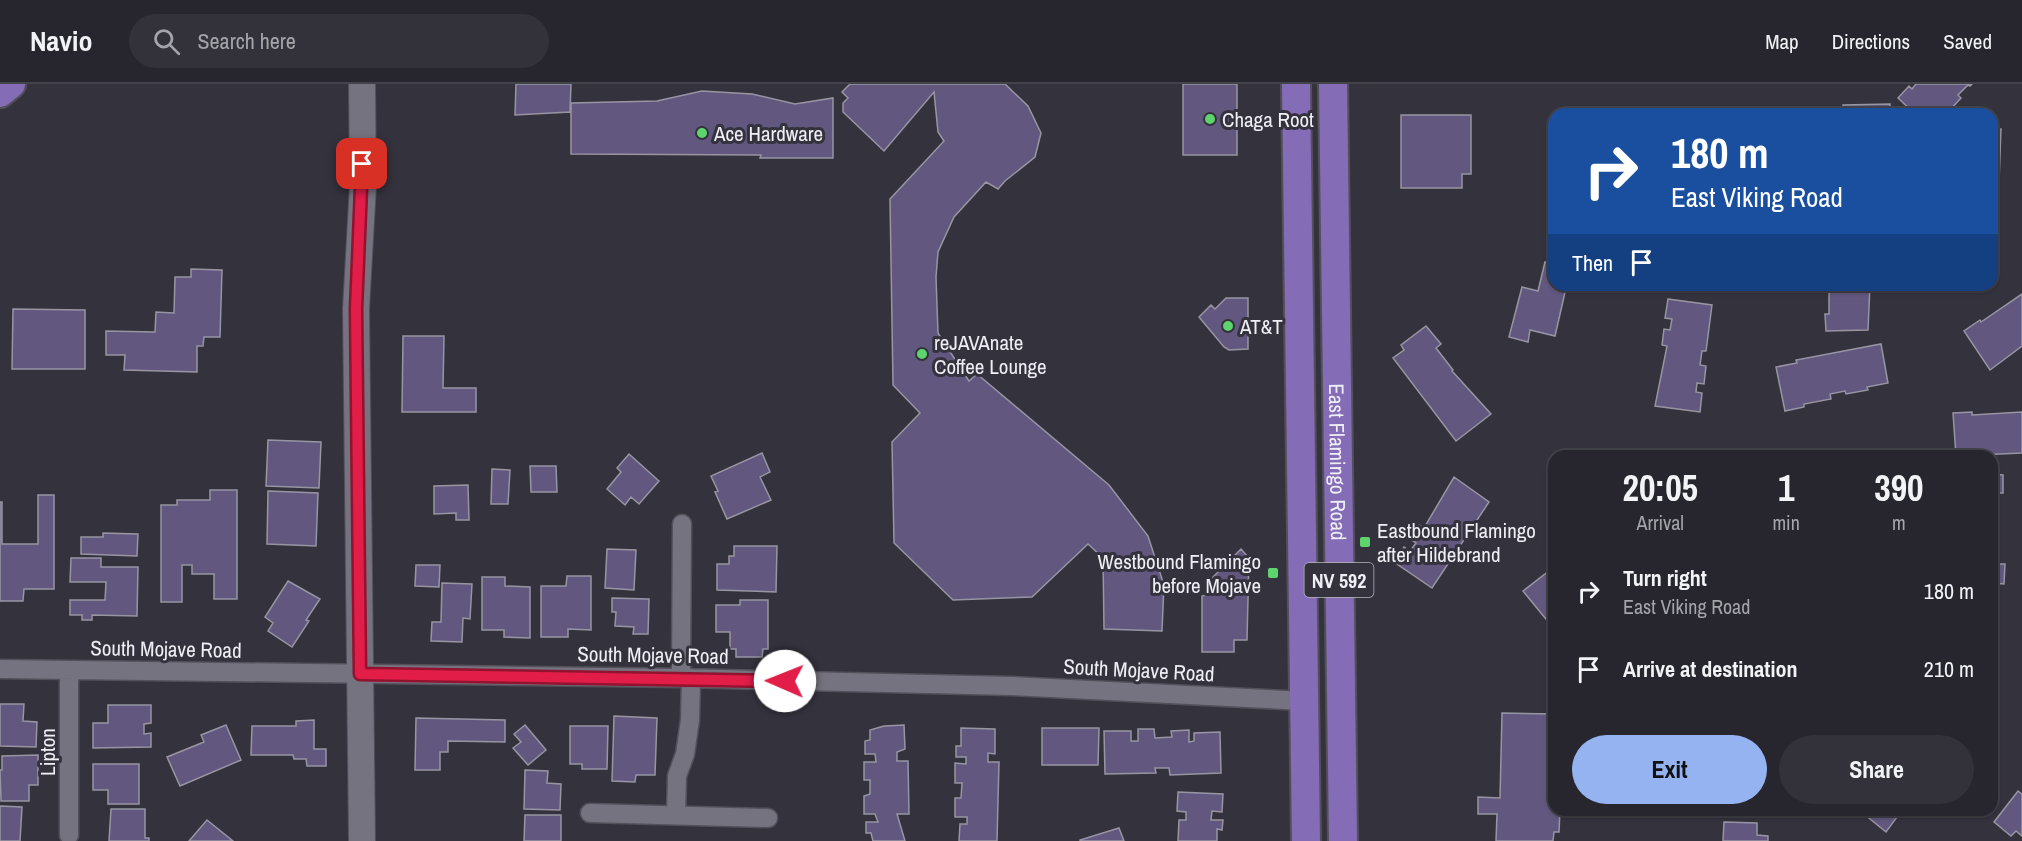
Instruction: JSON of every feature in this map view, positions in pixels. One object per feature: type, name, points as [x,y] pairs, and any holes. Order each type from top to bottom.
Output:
[{"type":"main road","points":[[0,93],[10,84]]},
{"type":"main road","name":"East Flamingo Road","points":[[1296,84],[1306,841]]},
{"type":"main road","points":[[1306,84],[1314,93],[1317,176],[1325,192],[1335,200]]},
{"type":"main road","name":"East Flamingo Road","points":[[1333,84],[1343,841]]},
{"type":"main road","points":[[1298,213],[1307,213],[1317,223],[1320,303],[1336,320]]},
{"type":"main road","points":[[1302,578],[1323,614],[1327,662],[1342,679]]},
{"type":"main road","points":[[1304,702],[1318,719],[1322,736],[1323,765],[1343,793]]},
{"type":"street","points":[[362,84],[363,184],[356,309],[362,841]]},
{"type":"street","points":[[676,815],[677,776],[685,754],[690,720],[686,678],[682,524]]},
{"type":"street","name":"South Mojave Road","points":[[0,669],[686,678],[1011,686],[1304,702]]},
{"type":"street","name":"Lipton","points":[[69,670],[69,835]]},
{"type":"street","points":[[590,813],[768,818]]},
{"type":"building","points":[[516,84],[571,84],[570,112],[515,115]]},
{"type":"building","name":"reJAVAnate Coffee Lounge","points":[[850,84],[1005,84],[1028,106],[1041,133],[1035,157],[998,189],[986,182],[954,217],[938,252],[936,277],[938,333],[969,381],[977,374],[1109,485],[1148,536],[1164,585],[1162,631],[1104,629],[1103,558],[1088,544],[1032,597],[953,600],[894,543],[892,442],[920,413],[893,385],[890,199],[944,141],[938,132],[934,92],[884,151],[843,112],[843,103],[848,98],[842,92]]},
{"type":"building","name":"Chaga Root","points":[[1183,84],[1237,84],[1237,155],[1183,155]]},
{"type":"building","points":[[1916,84],[1972,84],[1958,95],[1961,98],[1952,108],[1909,108],[1898,98],[1909,86],[1912,89]]},
{"type":"building","name":"Ace Hardware","points":[[702,91],[752,94],[795,104],[833,98],[833,158],[760,158],[761,155],[571,154],[571,103],[657,101]]},
{"type":"building","points":[[1890,104],[1890,108],[1843,108],[1843,105]]},
{"type":"building","points":[[1401,115],[1471,115],[1471,174],[1462,174],[1462,188],[1401,188]]},
{"type":"building","points":[[1998,129],[2001,129],[1998,209]]},
{"type":"building","points":[[1545,262],[1548,263],[1548,291],[1565,291],[1555,336],[1530,330],[1528,342],[1509,337],[1522,287],[1538,291]]},
{"type":"building","points":[[191,269],[222,270],[220,337],[204,337],[203,346],[197,346],[197,372],[124,370],[125,355],[106,355],[106,331],[155,332],[156,312],[174,313],[175,277],[191,277]]},
{"type":"building","points":[[1829,291],[1870,291],[1868,330],[1826,331],[1825,314],[1829,314]]},
{"type":"building","points":[[2022,294],[2022,346],[1990,370],[1964,331]]},
{"type":"building","name":"AT&T","points":[[1226,298],[1248,298],[1248,349],[1229,350],[1224,347],[1199,317],[1211,305],[1215,309]]},
{"type":"building","points":[[1668,299],[1712,305],[1706,351],[1702,351],[1700,365],[1706,366],[1704,384],[1697,383],[1696,392],[1702,393],[1700,412],[1655,406],[1667,346],[1662,345],[1664,329],[1670,330],[1672,319],[1665,318]]},
{"type":"building","points":[[13,309],[85,310],[85,369],[12,369]]},
{"type":"building","points":[[1426,326],[1441,344],[1436,348],[1452,371],[1491,414],[1456,441],[1393,358],[1404,350],[1401,345]]},
{"type":"building","points":[[403,336],[444,336],[443,388],[476,388],[476,412],[402,412]]},
{"type":"building","points":[[1881,344],[1888,383],[1867,387],[1868,390],[1830,394],[1831,399],[1804,404],[1804,407],[1785,411],[1776,367],[1797,363],[1796,360]]},
{"type":"building","points":[[1972,412],[1972,415],[2022,412],[2022,453],[1998,454],[1998,450],[1956,450],[1953,413]]},
{"type":"building","points":[[268,440],[321,442],[319,488],[266,486]]},
{"type":"building","points":[[762,453],[770,472],[760,477],[771,500],[727,519],[715,492],[718,491],[711,476]]},
{"type":"building","points":[[629,454],[659,481],[639,504],[631,497],[625,505],[607,489],[621,472],[617,468]]},
{"type":"building","points":[[530,466],[556,466],[557,492],[531,492]]},
{"type":"building","points":[[492,469],[510,470],[508,504],[491,504]]},
{"type":"building","points":[[1998,475],[2003,475],[2003,493],[1999,493],[1998,528]]},
{"type":"building","points":[[1454,477],[1489,502],[1432,588],[1394,562],[1404,547],[1410,551],[1416,543],[1410,539],[1419,525],[1424,528]]},
{"type":"building","points":[[468,485],[469,520],[456,520],[456,513],[434,514],[434,486]]},
{"type":"building","points":[[210,490],[237,490],[237,599],[214,599],[214,574],[192,574],[192,565],[182,565],[182,602],[161,602],[161,505],[177,505],[177,500],[210,500]]},
{"type":"building","points":[[268,491],[318,493],[316,546],[267,544]]},
{"type":"building","points":[[38,495],[54,495],[54,589],[24,589],[23,601],[0,601],[0,502],[2,502],[2,544],[38,544]]},
{"type":"building","points":[[103,533],[138,534],[137,556],[81,554],[81,537],[103,537]]},
{"type":"building","points":[[734,546],[777,546],[776,592],[717,590],[717,564],[729,564],[729,556],[734,556]]},
{"type":"building","points":[[607,549],[636,550],[634,590],[605,588]]},
{"type":"building","points":[[1241,549],[1249,558],[1247,640],[1234,640],[1234,652],[1202,652],[1202,596],[1211,594],[1211,579]]},
{"type":"building","points":[[71,558],[101,558],[101,567],[138,567],[137,616],[92,615],[92,620],[82,620],[82,615],[70,615],[70,600],[105,600],[106,582],[70,582]]},
{"type":"building","points":[[1998,564],[2005,564],[2004,584],[1998,584]]},
{"type":"building","points":[[416,565],[440,565],[439,587],[415,586]]},
{"type":"building","points":[[1548,572],[1548,622],[1523,591]]},
{"type":"building","points":[[567,576],[591,576],[591,630],[568,629],[568,637],[541,637],[541,586],[566,586]]},
{"type":"building","points":[[482,577],[505,577],[505,586],[530,587],[530,638],[504,637],[504,630],[482,630]]},
{"type":"building","points":[[288,581],[320,599],[292,647],[268,631],[273,623],[265,617]]},
{"type":"building","points":[[442,583],[472,584],[470,619],[463,618],[462,642],[431,641],[432,622],[441,622]]},
{"type":"building","points":[[612,598],[649,599],[648,634],[633,634],[634,627],[615,626],[616,612],[612,612]]},
{"type":"building","points":[[740,600],[768,600],[768,649],[763,649],[762,657],[736,657],[736,649],[730,649],[730,632],[716,632],[716,605],[740,605]]},
{"type":"building","points":[[0,704],[24,704],[23,721],[37,722],[36,747],[0,746]]},
{"type":"building","points":[[108,705],[151,705],[151,723],[144,724],[144,734],[151,733],[151,747],[93,748],[93,723],[108,723]]},
{"type":"building","points":[[1502,713],[1548,714],[1548,816],[1560,816],[1559,832],[1554,832],[1553,841],[1496,841],[1497,814],[1478,814],[1478,797],[1500,798]]},
{"type":"building","points":[[614,716],[657,718],[655,775],[636,775],[635,782],[612,781]]},
{"type":"building","points":[[416,718],[505,720],[505,742],[448,741],[448,752],[440,752],[440,770],[415,770]]},
{"type":"building","points":[[314,720],[314,749],[326,749],[326,766],[307,766],[306,759],[294,759],[293,755],[251,755],[252,726],[296,726],[296,721]]},
{"type":"building","points":[[226,725],[241,760],[180,786],[167,757],[204,742],[201,735]]},
{"type":"building","points":[[525,725],[546,750],[528,765],[513,748],[521,742],[514,734]]},
{"type":"building","points":[[904,725],[905,749],[897,752],[897,761],[908,761],[909,814],[897,814],[905,841],[873,841],[871,833],[866,833],[866,822],[878,822],[875,814],[864,814],[864,796],[870,794],[870,780],[864,780],[864,762],[876,762],[875,754],[865,754],[865,741],[870,740],[870,730],[884,726]]},
{"type":"building","points":[[570,726],[608,726],[607,769],[582,769],[582,764],[570,764]]},
{"type":"building","points":[[961,728],[995,729],[995,754],[988,753],[988,762],[999,762],[997,841],[959,841],[960,824],[967,824],[967,817],[955,817],[955,798],[961,798],[962,783],[955,783],[955,763],[966,764],[966,757],[956,757],[956,746],[961,746]]},
{"type":"building","points":[[1042,728],[1099,728],[1098,765],[1042,765]]},
{"type":"building","points":[[1138,729],[1154,729],[1155,738],[1172,737],[1171,731],[1189,730],[1189,742],[1194,741],[1194,733],[1220,732],[1221,773],[1170,775],[1169,768],[1155,768],[1156,773],[1105,774],[1104,731],[1131,731],[1131,741],[1138,741]]},
{"type":"building","points":[[38,755],[38,785],[29,785],[29,801],[1,801],[2,756]]},
{"type":"building","points":[[93,764],[139,764],[139,804],[108,804],[108,790],[93,790]]},
{"type":"building","points":[[525,770],[548,771],[547,783],[561,784],[560,810],[524,809]]},
{"type":"building","points":[[2018,791],[2022,794],[2022,836],[2016,831],[2011,836],[1994,822]]},
{"type":"building","points":[[1178,792],[1223,794],[1222,812],[1212,811],[1211,820],[1223,820],[1222,830],[1217,829],[1217,841],[1178,841],[1179,820],[1186,820],[1186,812],[1177,811]]},
{"type":"building","points":[[0,806],[22,807],[20,841],[0,841]]},
{"type":"building","points":[[111,809],[145,809],[145,838],[149,838],[149,841],[109,841]]},
{"type":"building","points":[[525,815],[561,815],[561,841],[524,841]]},
{"type":"building","points":[[1866,816],[1898,816],[1886,832]]},
{"type":"building","points":[[207,820],[233,841],[189,841]]},
{"type":"building","points":[[1724,822],[1757,823],[1757,835],[1768,836],[1768,841],[1723,841]]},
{"type":"building","points":[[1119,828],[1124,841],[1080,841],[1080,840]]},
{"type":"place","name":"Chaga Root","points":[[1210,119]]},
{"type":"place","name":"Ace Hardware","points":[[702,133]]},
{"type":"place","name":"AT&T","points":[[1228,326]]},
{"type":"place","name":"reJAVAnate Coffee Lounge","points":[[922,354]]},
{"type":"place","name":"Eastbound Flamingo after Hildebrand","points":[[1365,542]]},
{"type":"place","name":"Westbound Flamingo before Mojave","points":[[1273,573]]},
{"type":"route","points":[[362,164],[363,184],[356,309],[360,674],[785,681]]}]
